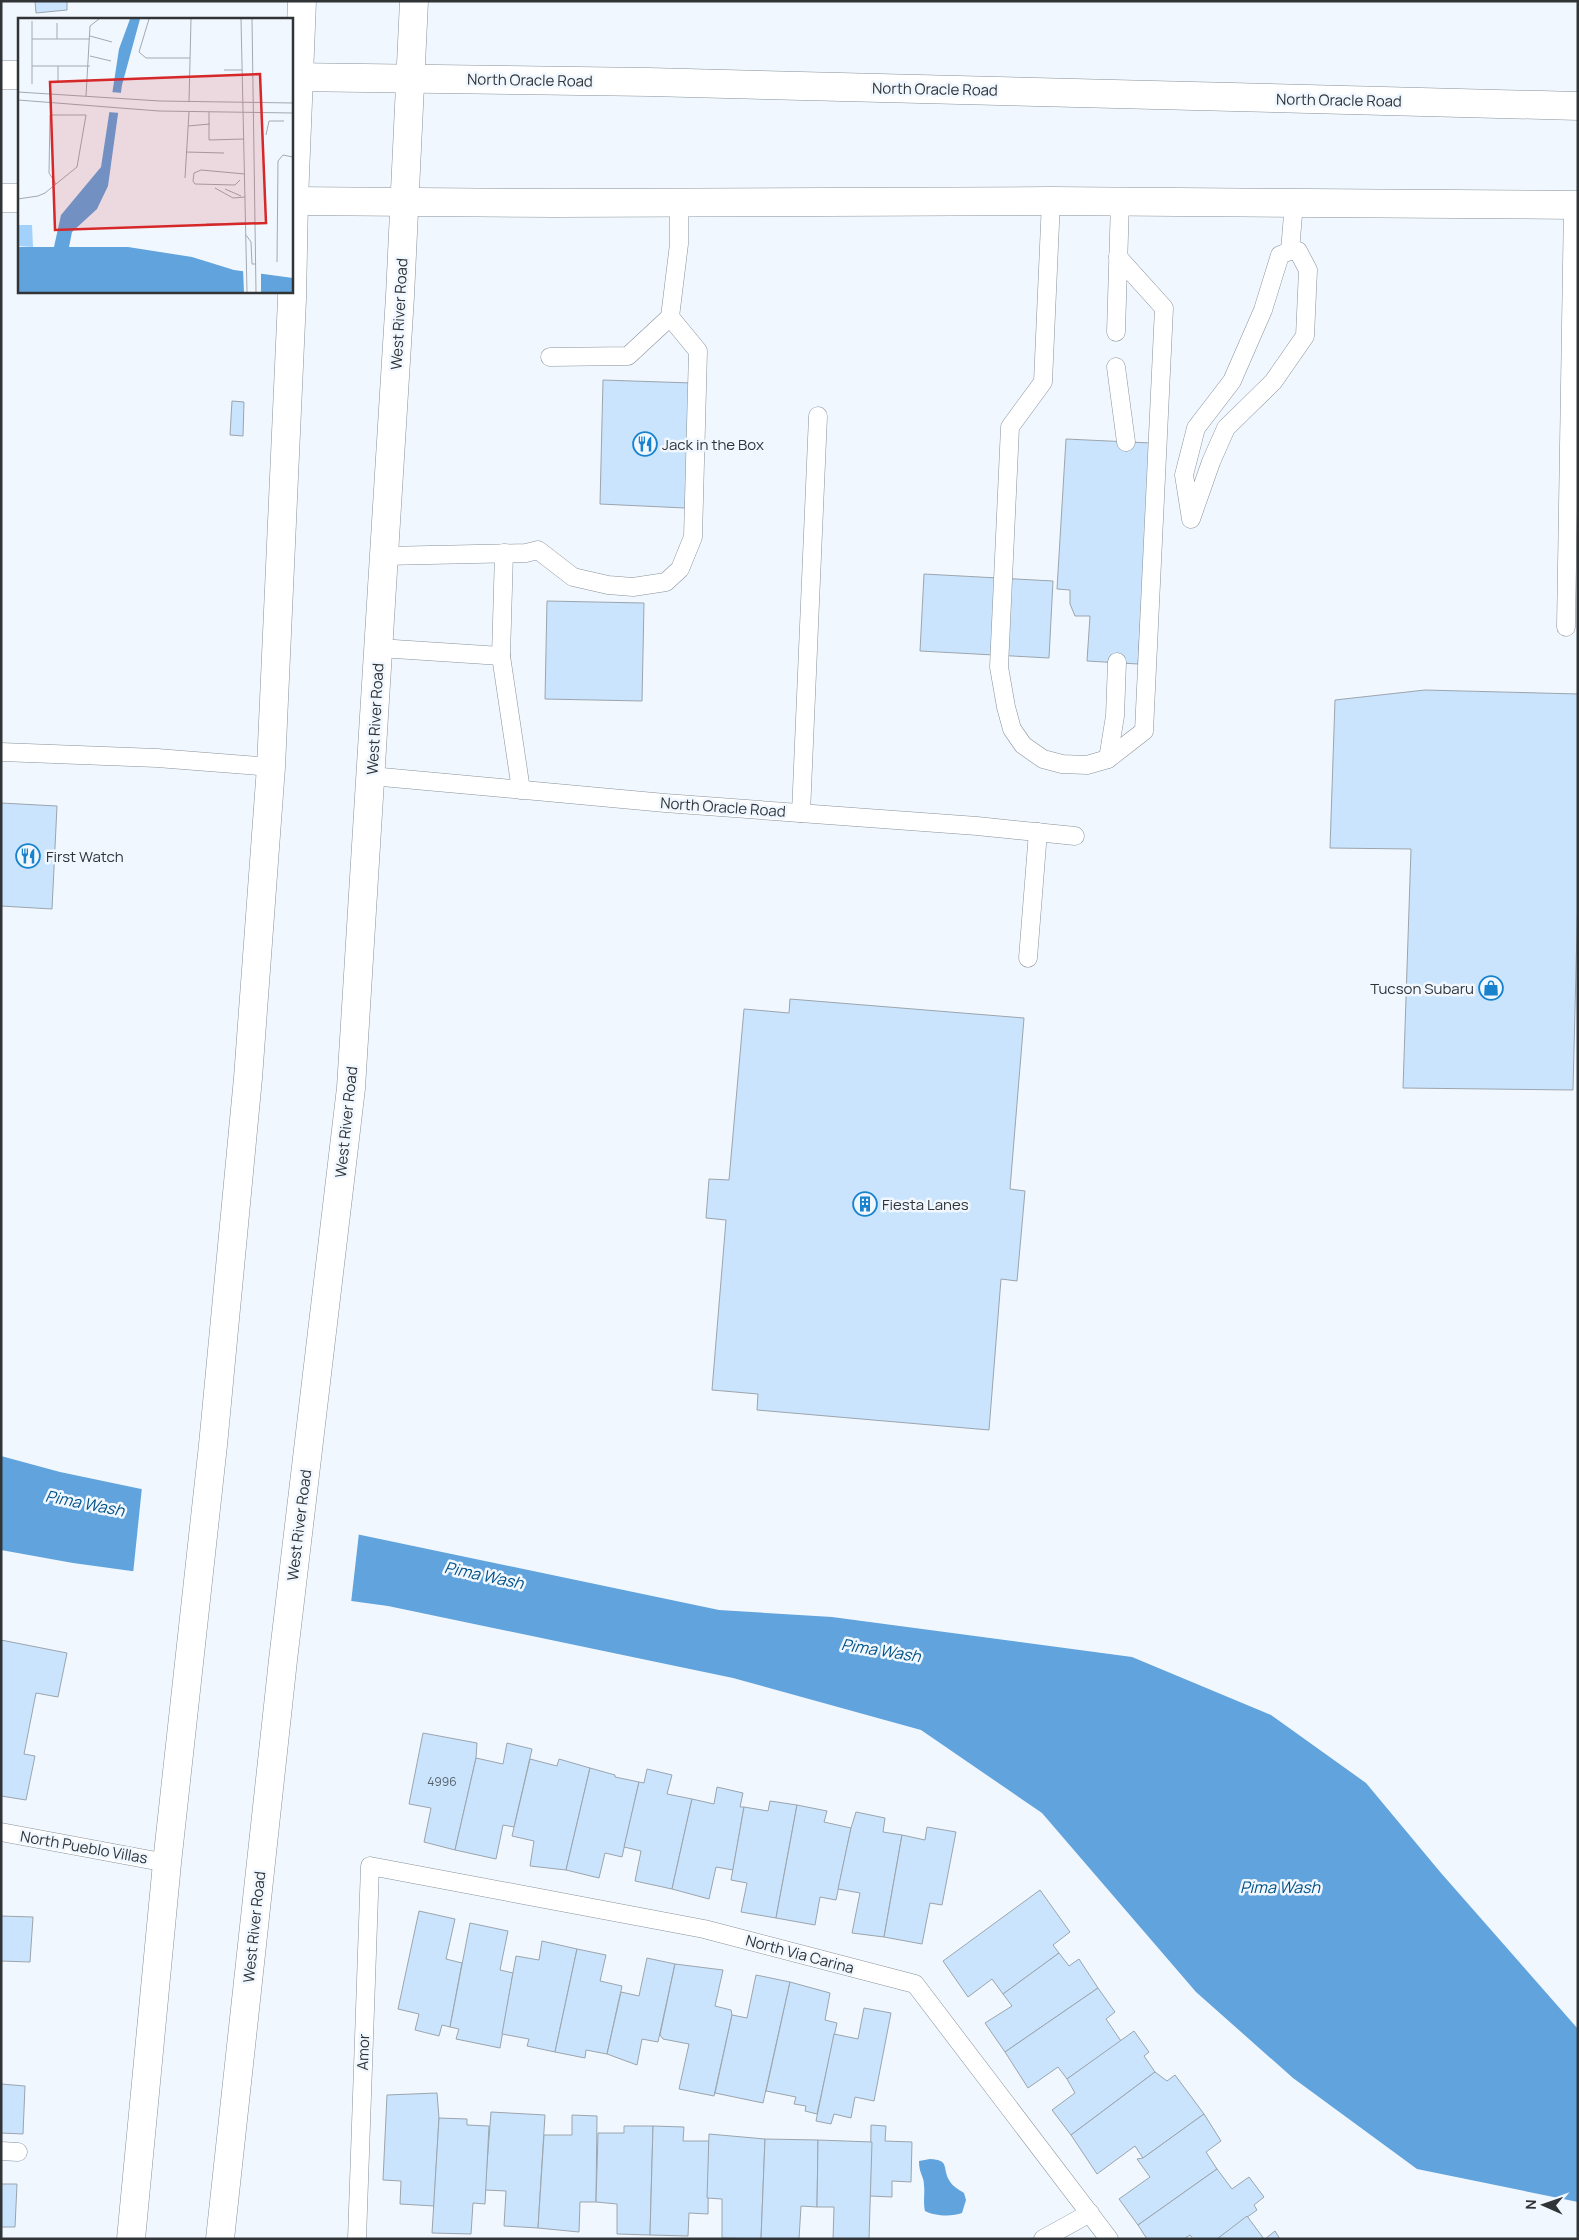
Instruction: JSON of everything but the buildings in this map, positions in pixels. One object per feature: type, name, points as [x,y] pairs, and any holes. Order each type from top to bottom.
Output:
[{"type":"main road","points":[[131,2239],[167,1863],[213,1445],[248,1078],[270,767],[292,309],[292,201],[296,77],[302,1]]},
{"type":"main road","name":"West River Road","points":[[220,2239],[283,1660],[351,1088],[405,202],[414,1]]},
{"type":"main road","points":[[1,75],[18,75]]},
{"type":"main road","name":"North Oracle Road","points":[[296,77],[639,82],[1578,106]]},
{"type":"main road","points":[[1,198],[18,198]]},
{"type":"main road","points":[[292,201],[679,203],[1051,201],[1575,205]]},
{"type":"lane","points":[[1051,201],[1043,382],[1010,427],[1000,667],[1012,729],[1023,745],[1043,759],[1062,764],[1087,765],[1108,759],[1144,731],[1164,308],[1118,256]]},
{"type":"lane","points":[[1116,332],[1120,202]]},
{"type":"lane","points":[[550,357],[628,356],[670,317],[679,244],[679,203]]},
{"type":"lane","points":[[1290,251],[1294,203]]},
{"type":"lane","points":[[1566,627],[1575,205]]},
{"type":"lane","points":[[1290,251],[1298,251],[1308,270],[1305,336],[1273,382],[1226,428],[1211,462],[1191,519],[1184,475],[1196,428],[1232,381],[1263,310],[1280,255],[1290,251]]},
{"type":"lane","points":[[384,556],[526,553],[538,550],[573,577],[608,585],[633,587],[666,582],[680,569],[693,537],[698,351],[670,317]]},
{"type":"lane","points":[[1116,366],[1126,442]]},
{"type":"lane","points":[[800,813],[818,416]]},
{"type":"lane","points":[[504,553],[501,656],[521,790]]},
{"type":"lane","points":[[379,648],[501,656]]},
{"type":"lane","points":[[1108,759],[1115,716],[1117,662]]},
{"type":"lane","points":[[1,752],[157,758],[270,767]]},
{"type":"lane","name":"North Oracle Road","points":[[371,776],[521,790],[977,826],[1075,836]]},
{"type":"lane","points":[[1028,958],[1038,832]]},
{"type":"lane","name":"North Pueblo Villas","points":[[1,1832],[167,1863]]},
{"type":"lane","name":"North Via Carina","points":[[370,1866],[704,1929],[915,1984],[1109,2239]]},
{"type":"lane","name":"Amor","points":[[357,2239],[370,1866]]},
{"type":"lane","points":[[1043,2239],[1090,2213]]},
{"type":"water","name":"Pima Wash","points":[[1,1456],[60,1472],[719,1610],[832,1617],[1132,1657],[1271,1715],[1366,1783],[1441,1873],[1578,2029],[1578,2202],[1417,2169],[1293,2078],[1196,1992],[1042,1813],[921,1730],[733,1678],[388,1606],[73,1563],[1,1550]]},
{"type":"water","points":[[930,2159],[943,2163],[950,2182],[964,2193],[966,2200],[962,2213],[943,2215],[925,2211],[924,2182],[919,2161]]},
{"type":"pier","points":[[142,1487],[359,1533],[351,1603],[133,1574]]},
{"type":"place","name":"Jack in the Box","points":[[645,444]]},
{"type":"place","name":"First Watch","points":[[28,856]]},
{"type":"place","name":"Tucson Subaru","points":[[1491,988]]},
{"type":"place","name":"Fiesta Lanes","points":[[865,1204]]}]
